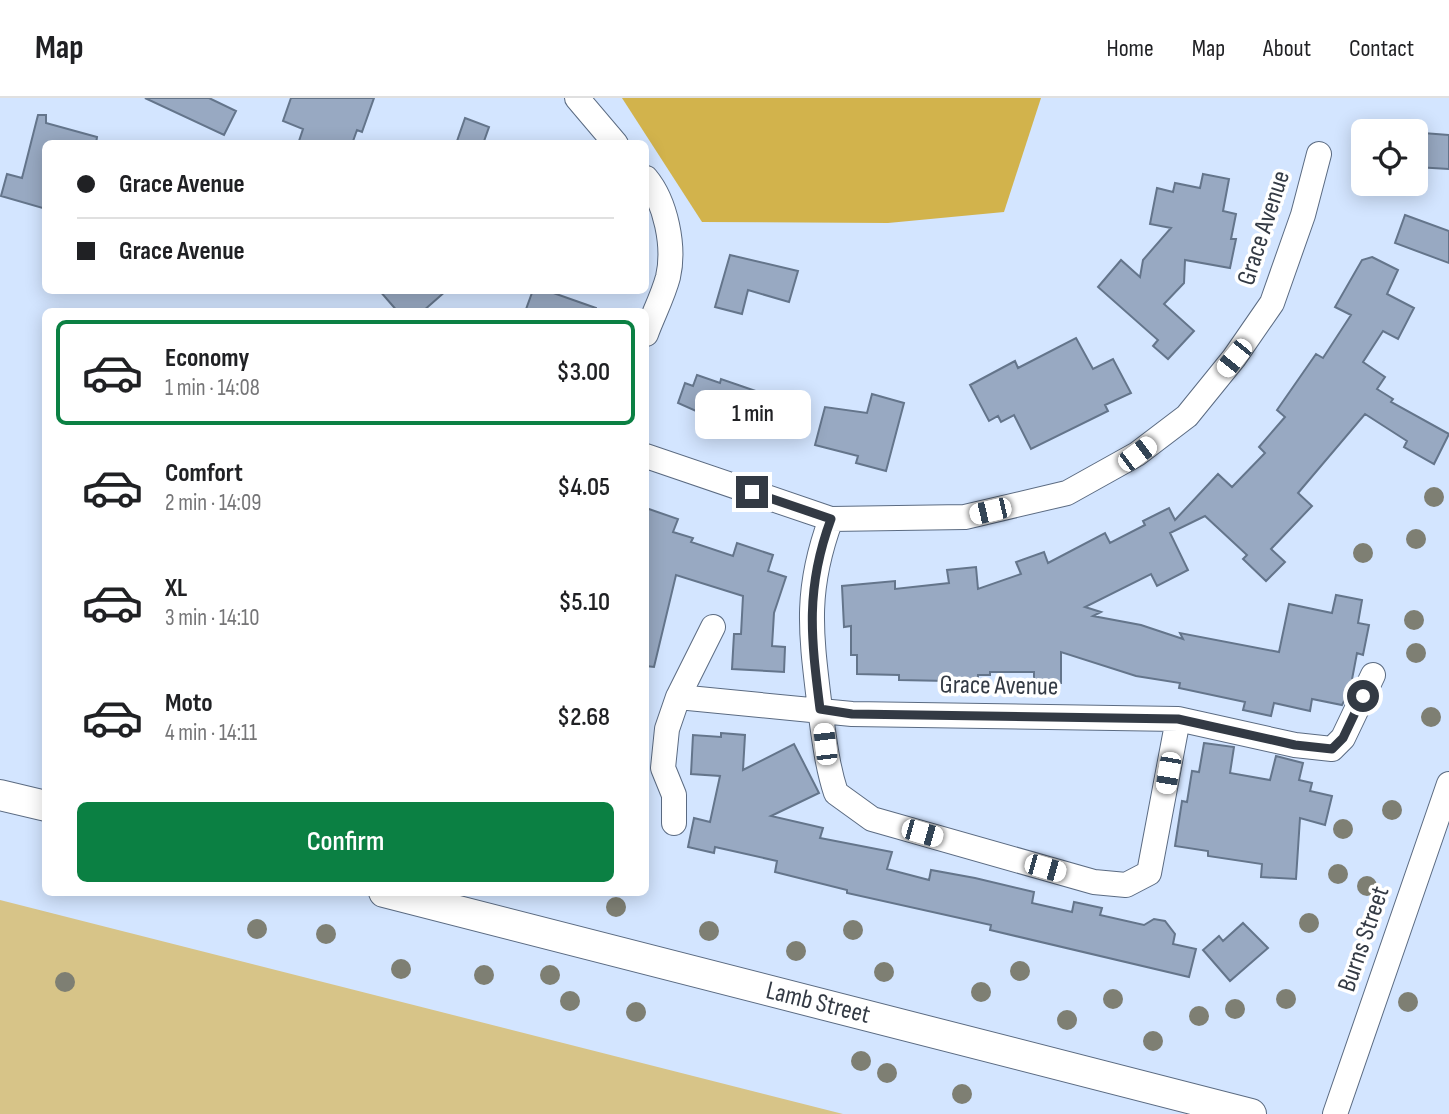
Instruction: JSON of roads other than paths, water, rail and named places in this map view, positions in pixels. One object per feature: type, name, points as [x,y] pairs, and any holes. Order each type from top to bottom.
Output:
[{"type":"street","points":[[577,98],[613,140]]},
{"type":"street","name":"Grace Avenue","points":[[649,457],[831,519],[965,517],[1067,493],[1137,454],[1187,416],[1234,358],[1272,303],[1303,215],[1319,154]]},
{"type":"street","points":[[649,181],[665,218],[671,247],[668,276],[649,326]]},
{"type":"street","points":[[831,519],[817,559],[811,610],[812,648],[820,709],[836,793],[872,819],[1094,882],[1126,885],[1149,873],[1178,719]]},
{"type":"street","points":[[674,823],[674,795],[663,768],[667,729],[678,697],[713,627]]},
{"type":"street","name":"Grace Avenue","points":[[678,697],[852,714],[1178,719],[1295,745],[1332,749],[1343,738],[1373,675]]},
{"type":"street","name":"Burns Street","points":[[1335,1114],[1449,784]]},
{"type":"street","points":[[0,795],[42,805]]},
{"type":"street","name":"Lamb Street","points":[[416,896],[448,900],[1251,1114]]}]
